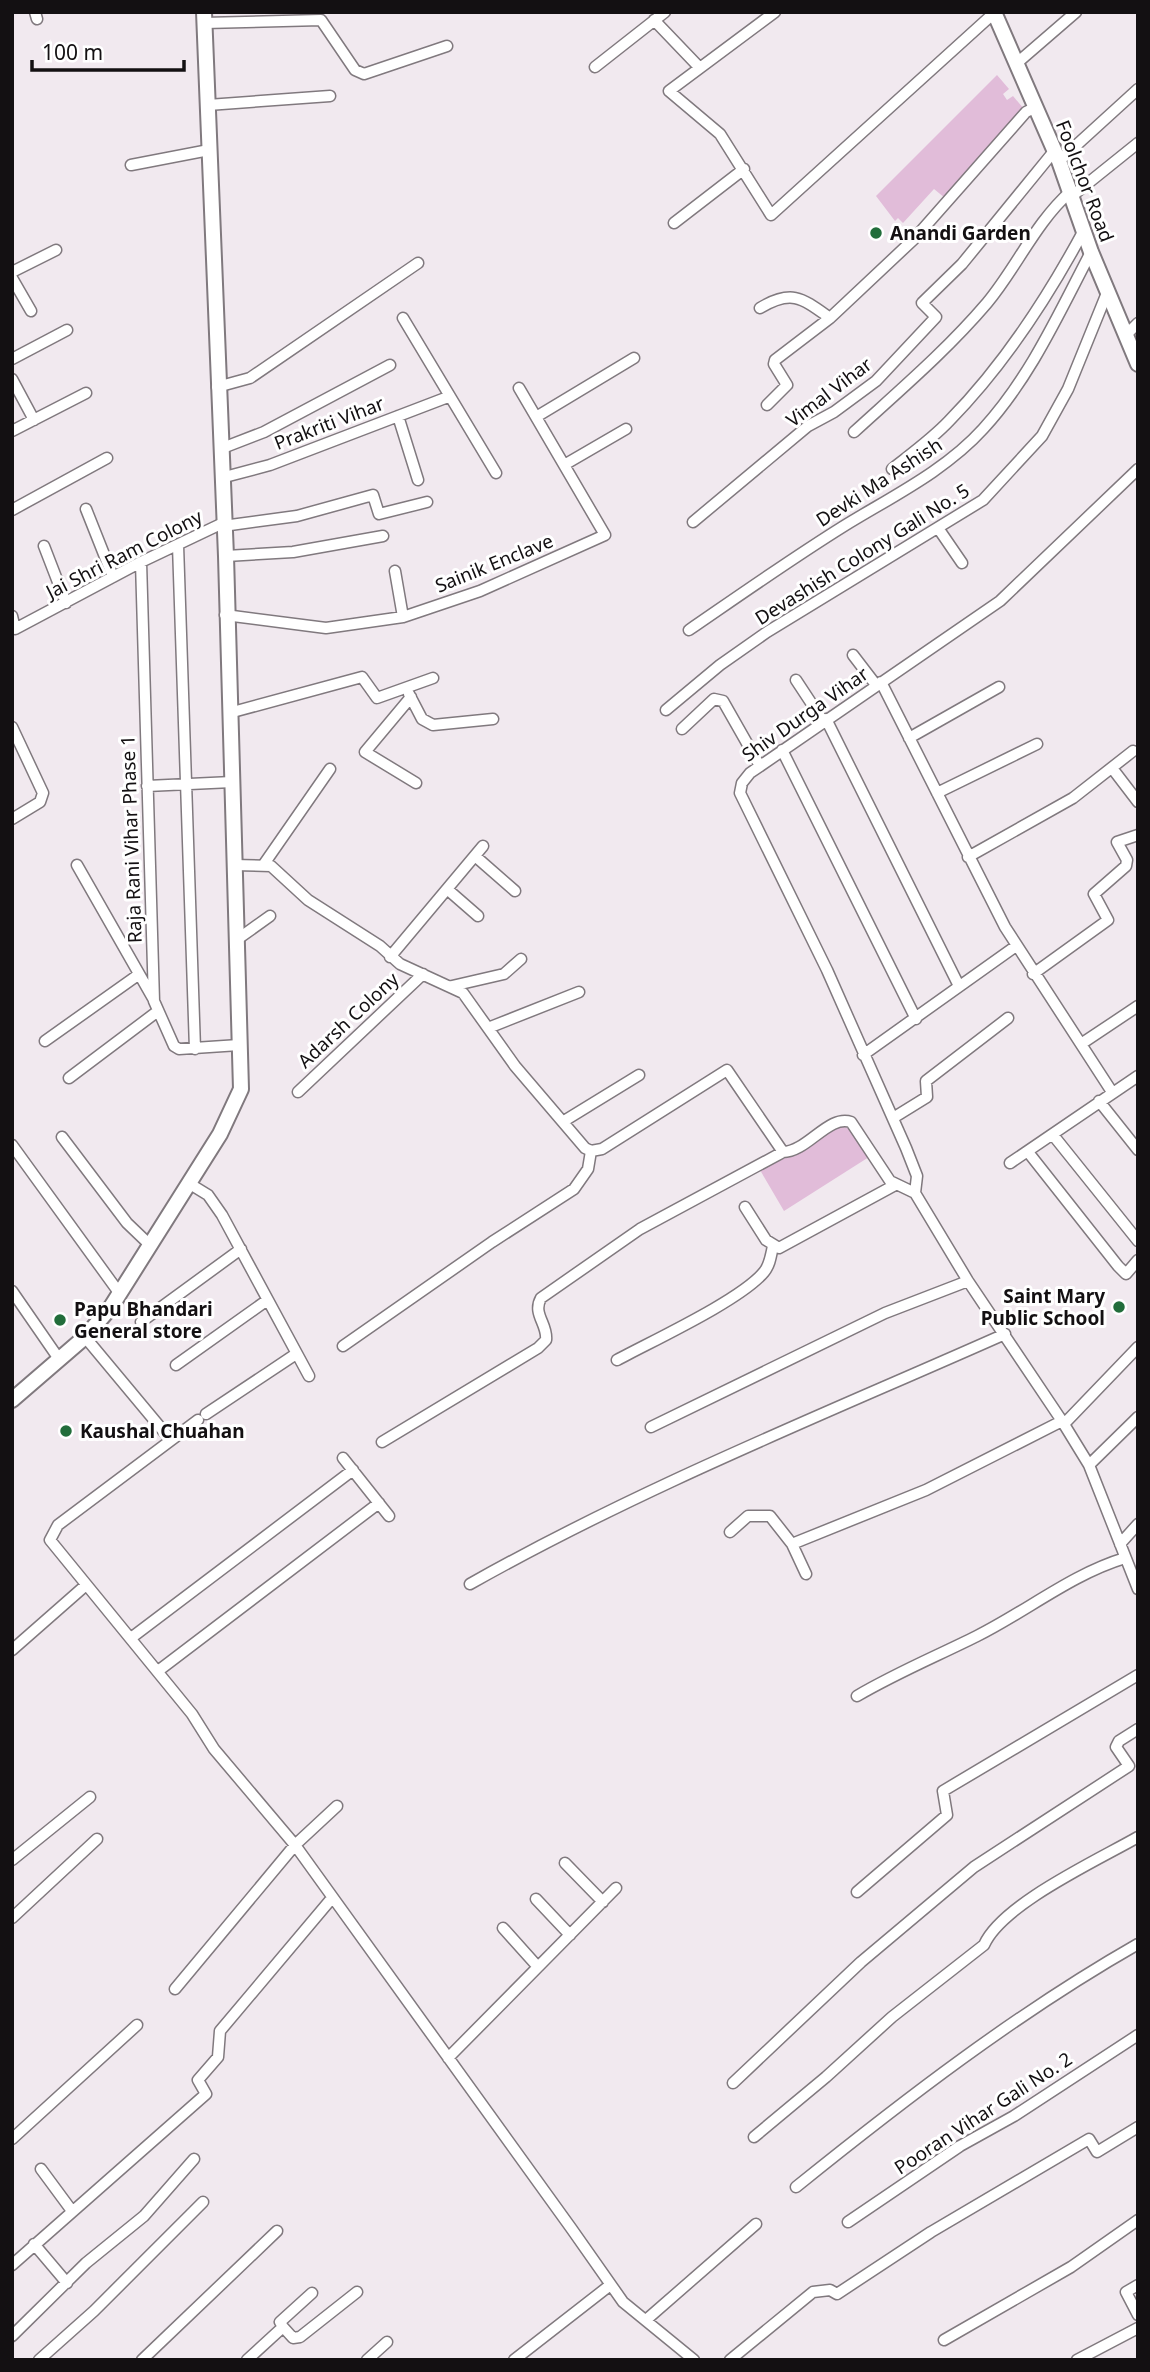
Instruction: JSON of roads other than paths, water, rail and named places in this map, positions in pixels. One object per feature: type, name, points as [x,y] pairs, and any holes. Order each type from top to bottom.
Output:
[{"type":"street","points":[[595,66],[665,12]]},
{"type":"street","points":[[775,12],[669,91],[720,134],[771,215],[998,15]]},
{"type":"street","points":[[1017,63],[1076,12]]},
{"type":"street","name":"Foolchor Road","points":[[998,15],[1057,155],[1091,252],[1138,364]]},
{"type":"street","points":[[12,1400],[85,1337],[120,1294],[194,1187],[241,1089],[225,615],[226,556],[204,18],[321,20],[355,70],[364,74],[447,46]]},
{"type":"street","points":[[654,20],[699,67]]},
{"type":"street","points":[[1057,155],[1138,89]]},
{"type":"street","points":[[208,105],[330,96]]},
{"type":"street","points":[[767,405],[787,385],[774,364],[775,360],[830,318],[914,239],[1026,112],[1036,107]]},
{"type":"street","points":[[854,432],[929,364],[988,302],[1052,208],[1138,144]]},
{"type":"street","points":[[131,165],[209,150]]},
{"type":"street","name":"Vimal Vihar","points":[[693,522],[808,426],[834,412],[876,381],[936,317],[922,303],[962,264],[1057,155]]},
{"type":"street","points":[[674,223],[744,169]]},
{"type":"street","points":[[892,470],[947,423],[983,385],[1029,326],[1084,230]]},
{"type":"street","points":[[12,272],[56,250]]},
{"type":"street","name":"Devki Ma Ashish","points":[[689,630],[937,468],[983,430],[1038,354],[1091,252]]},
{"type":"street","points":[[217,387],[250,378],[418,263]]},
{"type":"street","points":[[12,278],[31,311]]},
{"type":"street","name":"Devashish Colony Gali No. 5","points":[[666,710],[767,632],[984,500],[1042,436],[1068,389],[1107,293]]},
{"type":"street","points":[[760,308],[785,295],[799,298],[830,318]]},
{"type":"street","points":[[403,318],[496,473]]},
{"type":"street","points":[[1126,335],[1138,323]]},
{"type":"street","points":[[12,359],[67,330]]},
{"type":"street","points":[[536,417],[634,358]]},
{"type":"street","points":[[220,449],[264,432],[390,365]]},
{"type":"street","points":[[12,379],[34,420]]},
{"type":"street","name":"Sainik Enclave","points":[[225,615],[326,628],[403,617],[480,591],[605,535],[519,388]]},
{"type":"street","points":[[12,431],[86,393]]},
{"type":"street","name":"Prakriti Vihar","points":[[221,478],[270,465],[448,397]]},
{"type":"street","points":[[398,416],[418,480]]},
{"type":"street","points":[[564,465],[626,429]]},
{"type":"street","points":[[12,510],[107,458]]},
{"type":"street","name":"Shiv Durga Vihar","points":[[915,1193],[917,1176],[827,970],[740,793],[742,783],[760,765],[1000,601],[1138,468]]},
{"type":"street","name":"Jai Shri Ram Colony","points":[[12,616],[14,630],[141,562],[223,524],[297,516],[373,495],[379,514],[427,502]]},
{"type":"street","points":[[86,509],[113,577]]},
{"type":"street","points":[[938,528],[962,563]]},
{"type":"street","points":[[226,556],[293,552],[383,536]]},
{"type":"street","points":[[178,545],[195,1049],[239,1045]]},
{"type":"street","points":[[44,546],[66,603]]},
{"type":"street","name":"Raja Rani Vihar Phase 1","points":[[141,562],[154,1000],[174,1046],[195,1049]]},
{"type":"street","points":[[396,571],[403,617]]},
{"type":"street","points":[[853,655],[879,683],[1016,946],[1112,1092]]},
{"type":"street","points":[[229,713],[362,677],[377,698],[408,693],[433,678]]},
{"type":"street","points":[[796,680],[824,720],[959,986]]},
{"type":"street","points":[[909,738],[999,687]]},
{"type":"street","points":[[408,693],[422,719],[433,725],[493,719]]},
{"type":"street","points":[[408,693],[365,752],[416,783]]},
{"type":"street","points":[[682,729],[714,699],[723,701],[760,765]]},
{"type":"street","points":[[12,727],[43,793],[40,802],[12,820]]},
{"type":"street","points":[[937,793],[1037,744]]},
{"type":"street","points":[[782,750],[916,1019]]},
{"type":"street","points":[[968,856],[1073,798],[1133,751]]},
{"type":"street","points":[[1112,768],[1138,802]]},
{"type":"street","points":[[264,864],[330,769]]},
{"type":"street","points":[[147,786],[232,782]]},
{"type":"street","points":[[1033,974],[1108,920],[1094,894],[1126,866],[1127,860],[1118,842],[1138,835]]},
{"type":"street","points":[[390,957],[483,846]]},
{"type":"street","points":[[475,856],[515,891]]},
{"type":"street","points":[[77,864],[154,1000]]},
{"type":"street","points":[[233,865],[264,864],[277,869],[319,909],[359,933],[390,957],[463,993],[532,1086],[585,1148],[591,1151],[602,1149],[727,1070],[783,1152]]},
{"type":"street","points":[[447,889],[478,916]]},
{"type":"street","points":[[235,942],[270,916]]},
{"type":"street","points":[[863,1055],[1016,946]]},
{"type":"street","points":[[452,986],[504,974],[521,959]]},
{"type":"street","name":"Adarsh Colony","points":[[298,1092],[423,974]]},
{"type":"street","points":[[46,1041],[138,975]]},
{"type":"street","points":[[488,1028],[579,992]]},
{"type":"street","points":[[1081,1044],[1138,1006]]},
{"type":"street","points":[[69,1078],[158,1011]]},
{"type":"street","points":[[892,1118],[927,1097],[926,1081],[1008,1018]]},
{"type":"street","points":[[564,1121],[639,1075]]},
{"type":"street","points":[[1010,1163],[1138,1076]]},
{"type":"street","points":[[1099,1101],[1138,1150]]},
{"type":"street","points":[[382,1442],[538,1348],[546,1340],[547,1331],[538,1314],[541,1298],[640,1229],[846,1120],[857,1128],[890,1181],[895,1185],[910,1188],[915,1193],[968,1281],[1063,1422],[1089,1465],[1138,1589]]},
{"type":"street","points":[[1053,1135],[1138,1241]]},
{"type":"street","points":[[62,1137],[127,1223],[151,1246]]},
{"type":"street","points":[[12,1145],[120,1294]]},
{"type":"street","points":[[343,1346],[492,1242],[574,1189],[588,1169],[591,1151]]},
{"type":"street","points":[[1028,1152],[1126,1274],[1138,1260]]},
{"type":"street","points":[[745,1207],[773,1246],[779,1248],[895,1185]]},
{"type":"street","points":[[194,1187],[208,1195],[309,1376]]},
{"type":"street","points":[[617,1360],[725,1300],[762,1275],[767,1268],[773,1246]]},
{"type":"street","points":[[141,1322],[241,1250]]},
{"type":"street","points":[[652,1427],[886,1313],[968,1281]]},
{"type":"street","points":[[12,1291],[59,1359]]},
{"type":"street","points":[[176,1365],[266,1301]]},
{"type":"street","points":[[470,1584],[565,1531],[685,1478],[729,1454],[1005,1334]]},
{"type":"street","points":[[85,1337],[170,1439]]},
{"type":"street","points":[[792,1544],[926,1490],[1063,1422],[1138,1347]]},
{"type":"street","points":[[296,1354],[170,1439],[52,1531],[50,1540],[192,1714],[214,1749],[295,1845],[571,2228],[609,2286],[694,2360]]},
{"type":"street","points":[[1089,1465],[1138,1417]]},
{"type":"street","points":[[343,1458],[389,1516]]},
{"type":"street","points":[[131,1638],[353,1471]]},
{"type":"street","points":[[158,1671],[379,1503]]},
{"type":"street","points":[[730,1532],[748,1516],[770,1516],[792,1544],[806,1574]]},
{"type":"street","points":[[1119,1544],[1138,1524]]},
{"type":"street","points":[[857,1696],[903,1669],[977,1636],[1102,1565],[1125,1558]]},
{"type":"street","points":[[12,1650],[86,1585]]},
{"type":"street","points":[[857,1892],[947,1815],[943,1791],[1138,1675]]},
{"type":"street","points":[[733,2083],[861,1962],[974,1867],[1129,1766],[1116,1747],[1119,1741],[1138,1729]]},
{"type":"street","points":[[12,1860],[90,1797]]},
{"type":"street","points":[[175,1989],[295,1845],[337,1806]]},
{"type":"street","points":[[754,2137],[892,2017],[984,1945],[989,1935],[1007,1916],[1138,1837]]},
{"type":"street","points":[[12,1918],[97,1839]]},
{"type":"street","points":[[565,1863],[603,1902]]},
{"type":"street","points":[[448,2057],[616,1888]]},
{"type":"street","points":[[12,2265],[206,2094],[198,2080],[218,2057],[220,2031],[332,1898]]},
{"type":"street","points":[[536,1899],[570,1935]]},
{"type":"street","points":[[503,1927],[538,1966]]},
{"type":"street","points":[[796,2187],[881,2119],[1063,1990],[1138,1944]]},
{"type":"street","points":[[12,2139],[137,2025]]},
{"type":"street","name":"Pooran Vihar Gali No. 2","points":[[848,2222],[960,2146],[1014,2116],[1138,2035]]},
{"type":"street","points":[[730,2360],[813,2292],[830,2290],[836,2294],[931,2232],[1088,2139],[1097,2152],[1138,2127]]},
{"type":"street","points":[[12,2336],[113,2239],[144,2216],[194,2160]]},
{"type":"street","points":[[41,2169],[72,2211]]},
{"type":"street","points":[[39,2360],[94,2311],[203,2202]]},
{"type":"street","points":[[944,2340],[1071,2267],[1138,2220]]},
{"type":"street","points":[[646,2320],[756,2224]]},
{"type":"street","points":[[142,2360],[277,2231]]},
{"type":"street","points":[[34,2244],[67,2283]]},
{"type":"street","points":[[1138,2285],[1126,2292],[1138,2315]]},
{"type":"street","points":[[514,2360],[609,2286]]},
{"type":"street","points":[[312,2293],[280,2322],[293,2338],[300,2337],[357,2292]]},
{"type":"street","points":[[247,2360],[283,2327]]},
{"type":"street","points":[[1080,2359],[1138,2328]]},
{"type":"street","points":[[367,2360],[387,2342]]},
{"type":"place","name":"Anandi Garden","points":[[876,233]]},
{"type":"place","name":"Saint Mary Public School","points":[[1119,1307]]},
{"type":"place","name":"Papu Bhandari General store","points":[[60,1320]]},
{"type":"place","name":"Kaushal Chuahan","points":[[66,1431]]}]
